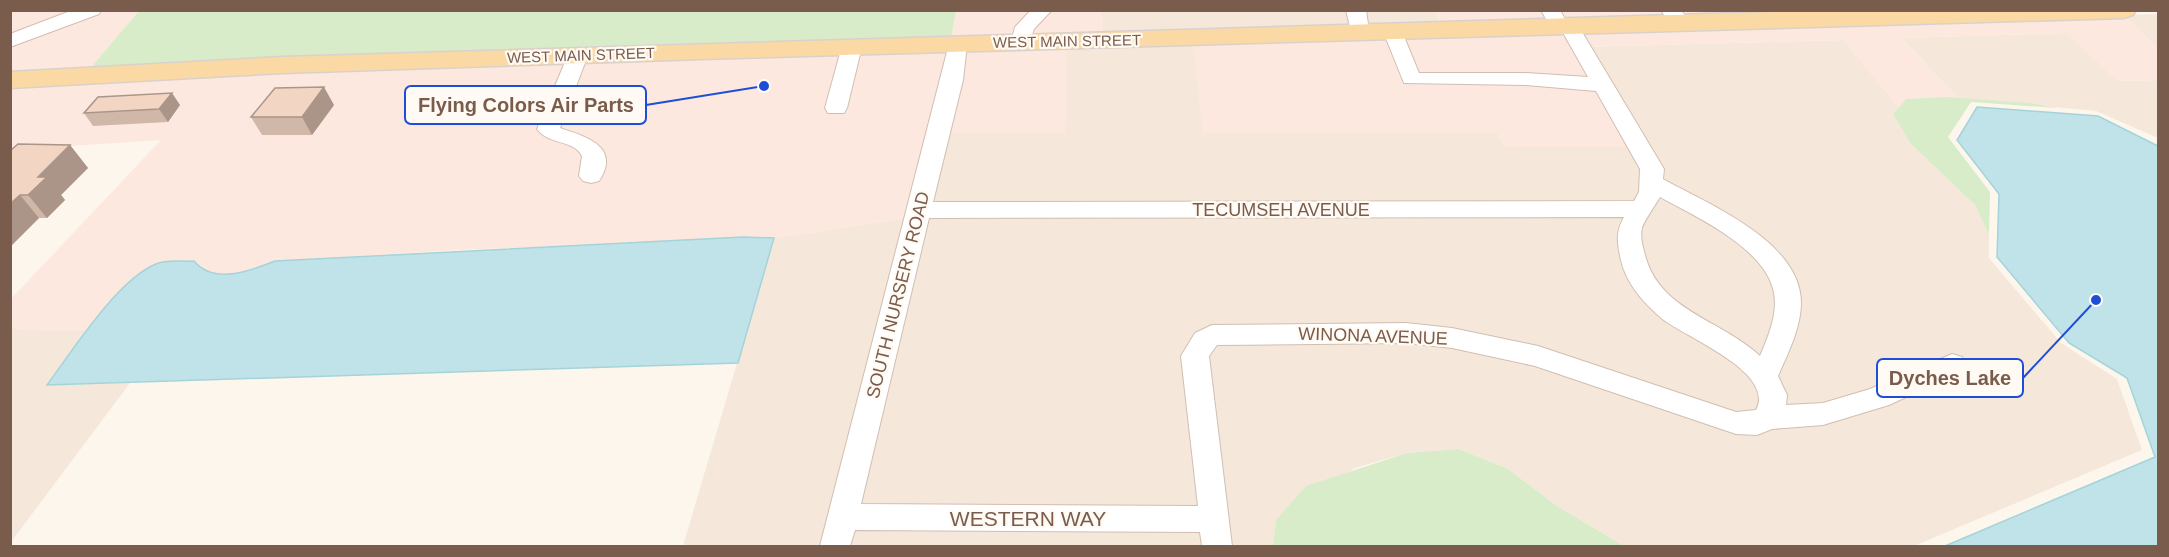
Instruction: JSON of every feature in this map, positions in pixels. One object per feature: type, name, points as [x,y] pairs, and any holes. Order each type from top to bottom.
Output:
[{"type":"main road","name":"WEST MAIN STREET","points":[[10,80],[283,65],[1021,42],[1357,21],[1393,31],[1675,17],[2124,10]]},
{"type":"street","points":[[10,41],[92,10]]},
{"type":"street","points":[[1021,42],[1025,27],[1043,10]]},
{"type":"street","points":[[1560,21],[1604,84],[1652,169],[1653,183],[1643,209],[1630,228],[1629,240],[1635,268],[1642,283],[1671,312],[1733,347],[1764,376],[1773,395],[1772,409],[1766,418]]},
{"type":"street","points":[[1393,31],[1412,79],[1526,79],[1604,84]]},
{"type":"street","name":"SOUTH NURSERY ROAD","points":[[834,546],[952,80],[957,44]]},
{"type":"street","points":[[836,108],[852,46]]},
{"type":"street","points":[[578,55],[548,129],[552,133],[587,145],[594,151],[596,160],[591,176]]},
{"type":"street","points":[[1653,183],[1739,233],[1762,252],[1784,281],[1787,293],[1786,312],[1779,342],[1764,376]]},
{"type":"street","name":"TECUMSEH AVENUE","points":[[919,210],[1643,209]]},
{"type":"street","name":"WINONA AVENUE","points":[[1216,533],[1195,356],[1204,340],[1212,335],[1406,333],[1452,338],[1538,356],[1736,423],[1757,424],[1766,418]]},
{"type":"street","points":[[1766,418],[1823,414],[1879,397],[1952,364]]},
{"type":"street","name":"WESTERN WAY","points":[[841,517],[1216,533]]},
{"type":"shaded area","points":[[1434,10],[1441,25],[1103,35],[1101,11]]},
{"type":"shaded area","points":[[1859,10],[1441,25],[1434,11]]},
{"type":"shaded area","points":[[10,11],[139,11],[88,71],[11,75]]},
{"type":"shaded area","points":[[956,11],[1101,11],[1103,35],[951,39]]},
{"type":"shaded area","points":[[2158,14],[2158,48],[2123,15]]},
{"type":"shaded area","points":[[2123,15],[2158,48],[2158,80],[2118,81],[2067,33],[1902,38],[1958,98],[1906,99],[1899,107],[1843,40],[1584,47],[1634,147],[1505,147],[1498,133],[1203,133],[1193,43]]},
{"type":"shaded area","points":[[2068,33],[2118,81],[2158,80],[2158,138],[2096,111],[1958,98],[1902,38]]},
{"type":"shaded area","points":[[1843,40],[1899,107],[1893,114],[1910,143],[1975,205],[1989,235],[1989,258],[2061,343],[2117,379],[2142,450],[1914,546],[1624,546],[1557,506],[1508,469],[1459,449],[1407,453],[1355,468],[1276,520],[1273,546],[683,546],[774,238],[907,218],[928,133],[1065,133],[1066,46],[1193,42],[1204,133],[1498,133],[1505,147],[1583,47]]},
{"type":"shaded area","points":[[1066,46],[1065,133],[928,133],[907,218],[774,238],[458,250],[275,261],[238,273],[218,275],[200,269],[108,304],[89,330],[11,329],[10,300],[161,140],[11,150],[11,85],[279,70]]},
{"type":"shaded area","points":[[11,329],[89,330],[47,385],[130,383],[11,542]]},
{"type":"green space","points":[[139,11],[956,11],[951,39],[88,71]]},
{"type":"green space","points":[[1947,97],[2030,103],[2057,108],[1971,102],[1948,137],[1990,192],[1989,235],[1975,205],[1910,143],[1893,114],[1906,99]]},
{"type":"green space","points":[[1459,449],[1508,469],[1557,506],[1624,546],[1273,546],[1276,520],[1306,486],[1407,453]]},
{"type":"water","points":[[1977,107],[2098,116],[2158,146],[2158,546],[1945,546],[2155,457],[2127,378],[2069,343],[1997,257],[1999,194],[1957,140]]},
{"type":"water","points":[[743,237],[774,238],[738,363],[47,385],[111,300],[141,272],[160,262],[194,261],[212,273],[233,274],[275,261]]},
{"type":"building","points":[[324,87],[302,117],[251,117],[275,88]]},
{"type":"building","points":[[172,93],[159,109],[84,113],[98,97]]},
{"type":"building","points":[[18,144],[70,145],[38,177],[47,177],[28,195],[20,195],[10,204],[10,151]]},
{"type":"place","name":"Flying Colors Air Parts","points":[[764,86]]},
{"type":"place","name":"Dyches Lake","points":[[2096,300]]}]
